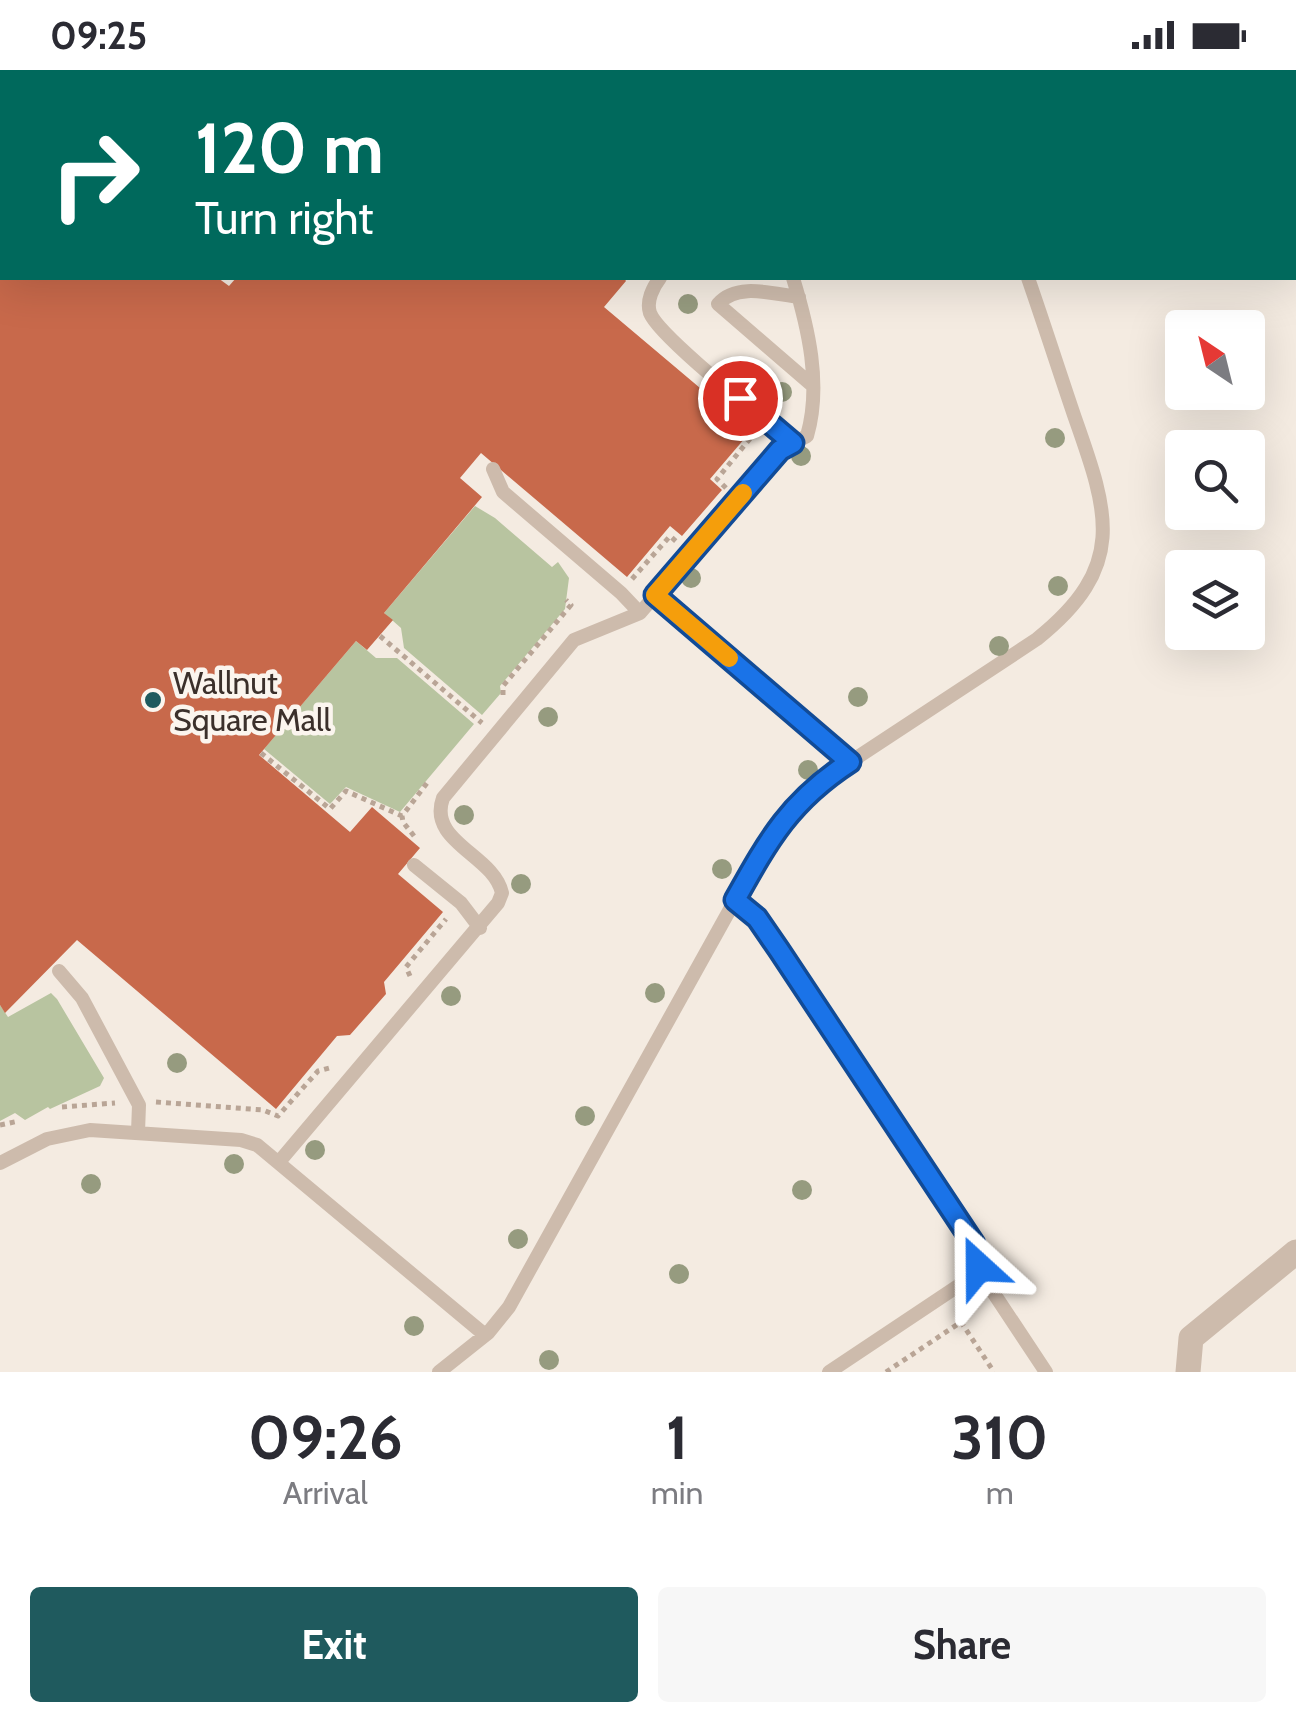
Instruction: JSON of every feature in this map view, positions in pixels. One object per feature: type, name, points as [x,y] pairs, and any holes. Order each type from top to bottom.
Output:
[{"type":"street","points":[[1188,1372],[1191,1338],[1296,1252]]},
{"type":"lane","points":[[659,280],[648,304],[651,316],[686,352],[793,443]]},
{"type":"lane","points":[[279,1162],[498,903],[502,893],[493,872],[444,827],[442,798],[574,640],[640,613],[780,450],[807,436],[813,415],[814,386],[794,280]]},
{"type":"lane","points":[[439,1372],[484,1336],[515,1298],[771,835],[799,800],[1037,639],[1073,609],[1096,568],[1103,534],[1099,488],[1029,280]]},
{"type":"lane","points":[[798,297],[742,291],[726,294],[718,304],[814,386]]},
{"type":"lane","points":[[493,469],[503,492],[640,613]]},
{"type":"lane","points":[[655,595],[850,762]]},
{"type":"lane","points":[[414,866],[461,902],[480,928]]},
{"type":"lane","points":[[735,900],[757,918],[974,1244],[977,1268],[1046,1372]]},
{"type":"lane","points":[[59,971],[82,998],[137,1101],[138,1132]]},
{"type":"lane","points":[[0,1164],[33,1144],[66,1133],[138,1132],[241,1140],[257,1145],[484,1336]]},
{"type":"lane","points":[[829,1372],[970,1278],[977,1268]]},
{"type":"path","points":[[727,488],[717,478],[756,432]]},
{"type":"path","points":[[632,579],[670,536],[679,544]]},
{"type":"path","points":[[380,636],[496,734]]},
{"type":"path","points":[[261,753],[330,810],[346,791],[402,816]]},
{"type":"path","points":[[411,977],[406,967],[446,920]]},
{"type":"path","points":[[62,1107],[137,1101],[263,1110],[278,1116],[318,1071],[336,1066]]},
{"type":"path","points":[[0,1125],[19,1121]]},
{"type":"path","points":[[886,1372],[961,1322],[994,1372]]},
{"type":"green space","points":[[475,506],[495,518],[552,567],[558,562],[569,578],[565,609],[500,686],[501,693],[482,715],[404,648],[401,628],[384,613]]},
{"type":"green space","points":[[356,641],[376,658],[397,658],[474,724],[400,812],[346,787],[330,804],[264,749]]},
{"type":"green space","points":[[51,993],[104,1078],[100,1086],[25,1120],[15,1113],[0,1121],[0,1005],[8,1017]]},
{"type":"building","name":"Wallnut Square Mall","points":[[0,280],[221,280],[229,286],[234,280],[625,280],[604,307],[751,431],[710,479],[722,490],[682,536],[670,526],[627,577],[481,453],[460,478],[482,497],[384,613],[393,620],[367,650],[356,641],[259,755],[350,832],[372,807],[420,848],[398,874],[443,912],[384,982],[386,994],[350,1035],[337,1036],[276,1109],[77,940],[5,1013],[0,1005]]},
{"type":"slow traffic","points":[[729,658],[655,595],[743,493]]},
{"type":"place","name":"Wallnut Square Mall","points":[[153,700]]},
{"type":"route","points":[[740,398],[793,443],[780,450],[655,595],[850,762],[799,800],[771,835],[735,900],[757,918],[779,950],[974,1244],[979,1267]]}]
